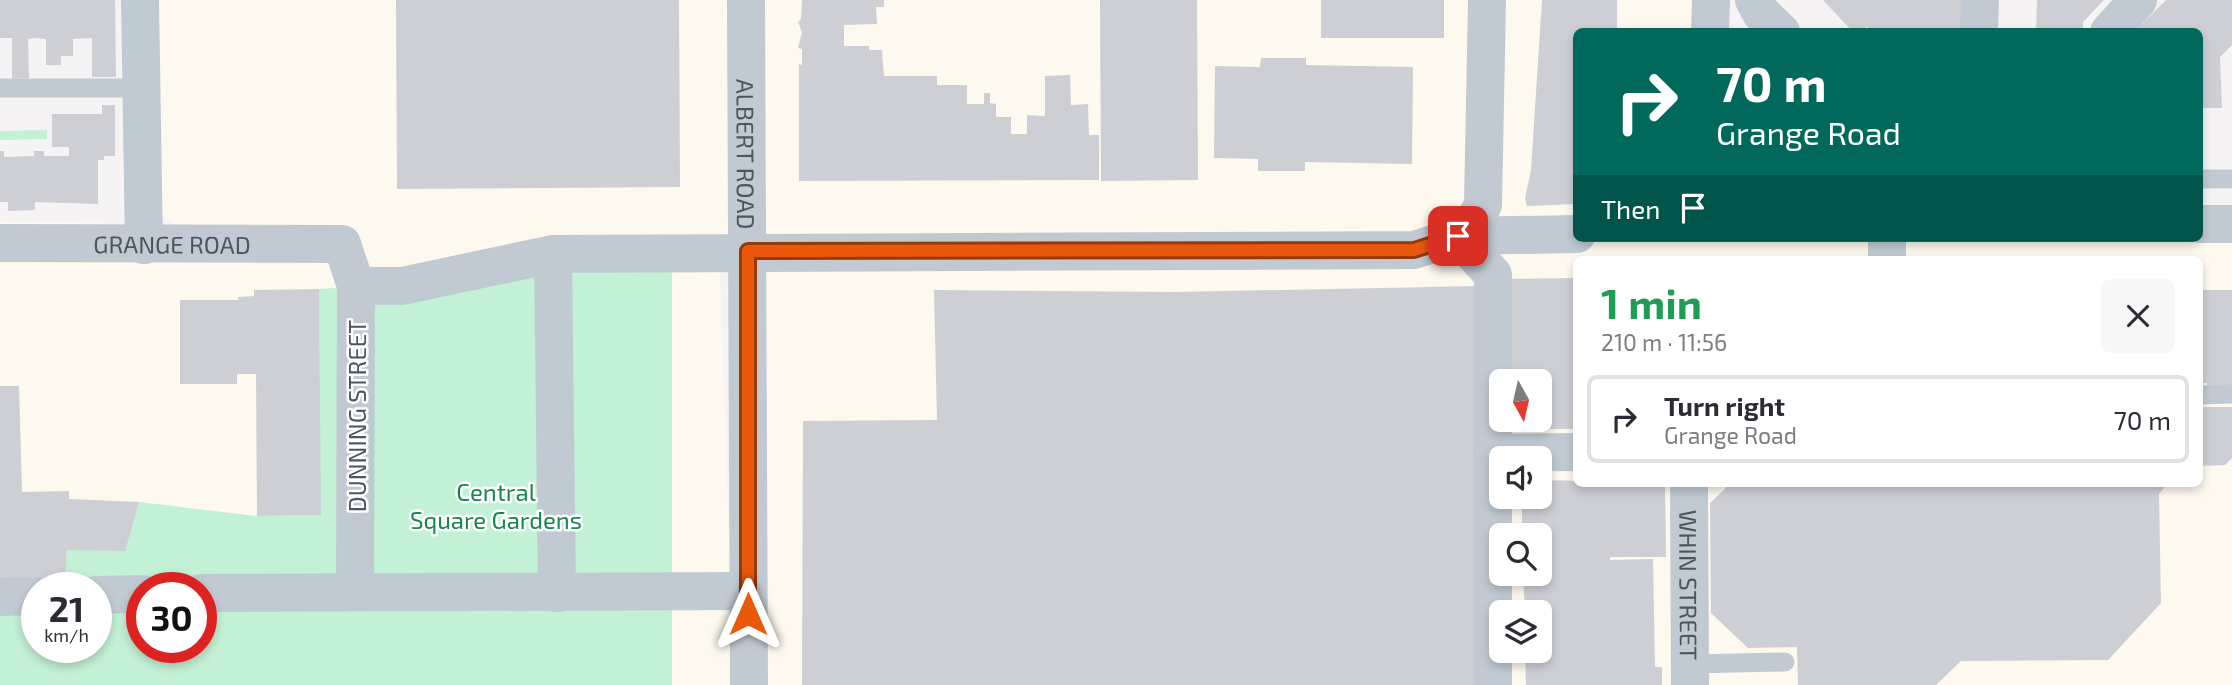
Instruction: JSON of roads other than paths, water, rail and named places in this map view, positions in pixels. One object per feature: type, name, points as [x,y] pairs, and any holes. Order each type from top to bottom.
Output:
[{"type":"street","points":[[140,0],[144,244]]},
{"type":"street","name":"ALBERT ROAD","points":[[746,0],[749,685]]},
{"type":"street","points":[[1458,236],[1474,221],[1483,205],[1487,0]]},
{"type":"street","points":[[1710,28],[1711,0]]},
{"type":"street","points":[[1754,0],[1760,13],[1777,28]]},
{"type":"street","points":[[1979,28],[1980,0]]},
{"type":"street","points":[[2113,28],[2138,0]]},
{"type":"street","points":[[2203,224],[2232,224]]},
{"type":"street","points":[[356,286],[401,286],[554,254],[1414,250],[1458,236],[1573,234]]},
{"type":"street","points":[[1458,236],[1493,275],[1492,446]]},
{"type":"street","name":"GRANGE ROAD","points":[[0,243],[342,244]]},
{"type":"street","name":"DUNNING STREET","points":[[342,244],[356,286],[355,590]]},
{"type":"street","points":[[554,254],[557,593]]},
{"type":"street","points":[[1552,452],[1573,452]]},
{"type":"street","name":"WHIN STREET","points":[[1689,487],[1690,674]]},
{"type":"street","points":[[1492,509],[1493,685]]},
{"type":"street","points":[[217,593],[355,590],[557,593],[748,591]]},
{"type":"street","points":[[0,597],[21,596]]},
{"type":"lane","points":[[0,88],[143,88]]},
{"type":"lane","points":[[2203,179],[2232,179]]},
{"type":"lane","points":[[2203,395],[2232,394]]},
{"type":"lane","points":[[1690,674],[1785,662]]},
{"type":"park label","name":"Central Square Gardens","points":[[496,505]]}]
